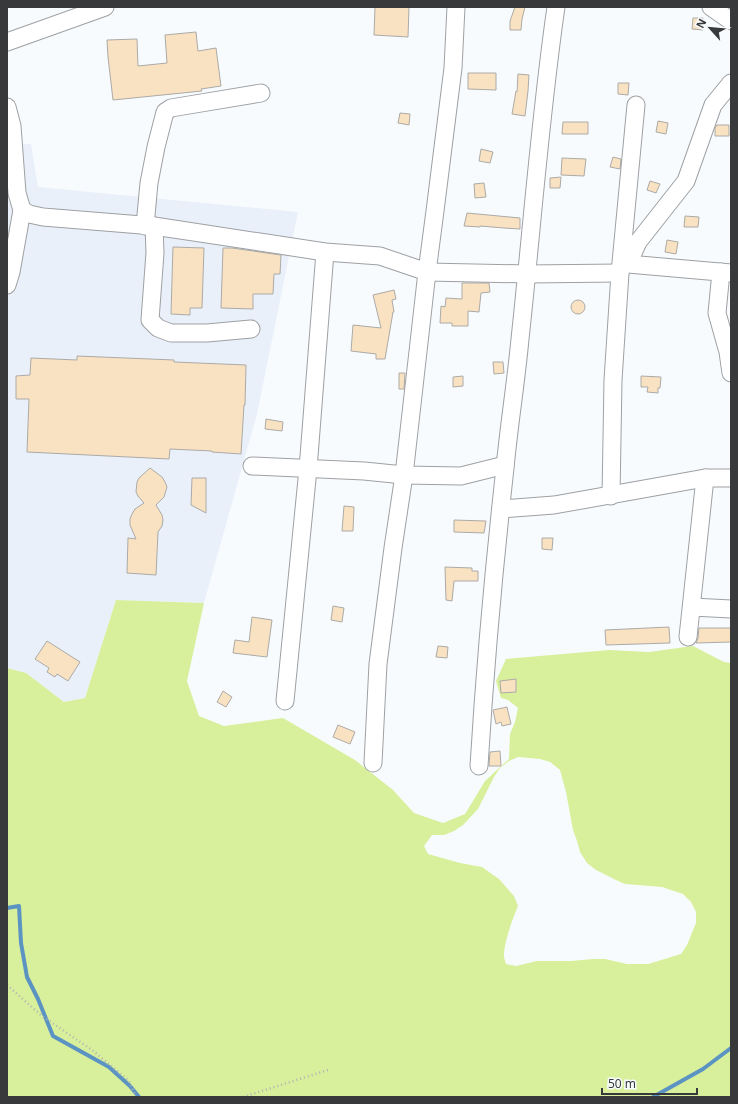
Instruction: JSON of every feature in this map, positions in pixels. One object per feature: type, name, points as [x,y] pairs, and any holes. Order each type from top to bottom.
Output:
[{"type":"street","points":[[7,42],[73,12],[105,7]]},
{"type":"street","points":[[373,763],[378,664],[404,475],[427,272],[453,68],[456,7]]},
{"type":"street","points":[[479,766],[486,663],[505,465],[515,389],[538,159],[556,7]]},
{"type":"street","points":[[711,7],[731,21]]},
{"type":"street","points":[[731,83],[713,105],[686,181],[638,242],[628,264],[726,272],[717,313],[728,352],[731,373]]},
{"type":"street","points":[[251,329],[207,333],[171,333],[158,328],[150,320],[155,253],[149,226],[149,183],[165,112],[171,108],[261,93]]},
{"type":"street","points":[[611,496],[613,380],[620,273],[636,105]]},
{"type":"street","points":[[7,107],[12,126],[17,193],[22,210],[11,272],[7,284]]},
{"type":"street","points":[[22,210],[29,214],[43,216],[149,226],[325,252],[380,256],[427,272],[527,274],[620,273]]},
{"type":"street","points":[[286,701],[308,469],[325,252]]},
{"type":"street","points":[[252,466],[364,471],[404,475],[462,476],[505,465]]},
{"type":"street","points":[[688,637],[705,478]]},
{"type":"street","points":[[501,509],[554,505],[705,478],[731,478]]},
{"type":"street","points":[[692,607],[731,609]]},
{"type":"path","points":[[7,984],[42,1016],[92,1050],[130,1082],[136,1097]]},
{"type":"path","points":[[243,1097],[328,1070]]},
{"type":"shaded area","points":[[7,144],[31,144],[38,187],[298,212],[257,414],[204,603],[116,600],[85,698],[64,702],[26,673],[7,668]]},
{"type":"green space","points":[[116,600],[204,603],[187,681],[199,716],[224,726],[283,718],[355,760],[393,790],[414,813],[443,823],[465,814],[485,781],[509,759],[510,734],[515,722],[518,708],[508,700],[501,698],[496,681],[506,659],[609,650],[649,652],[693,646],[724,662],[731,663],[731,1097],[7,1097],[7,668],[26,673],[64,702],[85,698]],"holes":[[[518,757],[540,759],[550,762],[560,770],[566,792],[573,830],[580,852],[587,863],[596,870],[625,884],[662,887],[683,894],[691,902],[696,912],[696,923],[687,945],[681,954],[648,964],[627,964],[605,959],[537,961],[516,966],[506,964],[504,958],[505,944],[518,906],[514,896],[499,879],[482,867],[460,863],[428,854],[424,846],[432,835],[444,835],[463,825],[478,809],[500,768],[509,761]]]},
{"type":"building","points":[[375,7],[409,7],[408,37],[374,35]]},
{"type":"building","points":[[515,7],[525,7],[521,30],[510,30],[510,21]]},
{"type":"building","points":[[693,18],[703,18],[703,30],[692,29]]},
{"type":"building","points":[[196,32],[198,51],[216,48],[221,86],[201,89],[202,91],[113,100],[107,40],[137,39],[138,66],[167,63],[165,35]]},
{"type":"building","points":[[468,73],[496,73],[496,90],[468,89]]},
{"type":"building","points":[[518,74],[529,75],[525,116],[512,114],[516,91],[517,92]]},
{"type":"building","points":[[618,83],[629,83],[628,95],[618,94]]},
{"type":"building","points":[[400,113],[410,114],[409,125],[398,123]]},
{"type":"building","points":[[658,121],[668,123],[666,134],[656,132]]},
{"type":"building","points":[[563,122],[588,122],[588,134],[562,134]]},
{"type":"building","points":[[717,125],[729,125],[729,136],[715,136],[715,128]]},
{"type":"building","points":[[481,149],[493,152],[490,163],[479,161]]},
{"type":"building","points":[[613,157],[621,159],[620,169],[610,167]]},
{"type":"building","points":[[562,158],[586,159],[584,176],[561,175]]},
{"type":"building","points":[[561,177],[560,188],[550,188],[550,178]]},
{"type":"building","points":[[650,181],[660,184],[656,193],[647,190]]},
{"type":"building","points":[[484,183],[486,197],[475,198],[474,184]]},
{"type":"building","points":[[467,213],[520,218],[520,229],[464,226]]},
{"type":"building","points":[[685,216],[699,217],[698,227],[684,227]]},
{"type":"building","points":[[667,240],[678,242],[676,254],[665,252]]},
{"type":"building","points":[[173,247],[204,248],[202,308],[190,308],[190,315],[171,314]]},
{"type":"building","points":[[223,248],[281,255],[280,274],[274,274],[273,294],[253,294],[253,309],[221,308]]},
{"type":"building","points":[[462,283],[489,283],[490,292],[481,293],[479,312],[468,311],[468,326],[452,326],[452,323],[440,323],[441,306],[445,307],[446,298],[462,299]]},
{"type":"building","points":[[394,290],[396,299],[392,300],[394,312],[385,359],[376,359],[376,354],[351,351],[353,325],[381,328],[373,295]]},
{"type":"building","points":[[575,300],[581,300],[585,304],[585,310],[581,314],[575,314],[571,310],[571,304]]},
{"type":"building","points":[[77,356],[246,365],[245,405],[241,454],[170,449],[169,459],[27,452],[29,399],[16,399],[16,376],[30,375],[31,358],[77,360]]},
{"type":"building","points":[[493,362],[503,362],[504,373],[494,374]]},
{"type":"building","points":[[399,373],[405,373],[404,389],[399,389]]},
{"type":"building","points":[[463,376],[463,386],[453,387],[453,377]]},
{"type":"building","points":[[641,376],[661,377],[658,393],[647,392],[648,387],[641,387]]},
{"type":"building","points":[[266,419],[283,422],[282,431],[265,429]]},
{"type":"building","points":[[150,468],[162,477],[167,487],[164,497],[156,505],[162,515],[163,520],[162,526],[158,532],[156,575],[127,573],[128,538],[136,539],[130,525],[130,519],[135,509],[144,503],[136,492],[137,482],[139,478]]},
{"type":"building","points":[[192,478],[206,478],[206,513],[191,505]]},
{"type":"building","points":[[344,506],[354,507],[353,531],[342,531]]},
{"type":"building","points":[[454,520],[486,521],[484,533],[454,532]]},
{"type":"building","points":[[542,538],[553,538],[552,550],[542,549]]},
{"type":"building","points":[[445,567],[472,568],[472,571],[478,571],[478,581],[454,581],[452,601],[446,600]]},
{"type":"building","points":[[333,606],[344,608],[342,622],[331,620]]},
{"type":"building","points":[[252,617],[272,620],[267,657],[233,653],[235,640],[249,642]]},
{"type":"building","points":[[669,627],[670,643],[606,645],[605,630]]},
{"type":"building","points":[[699,628],[731,628],[731,642],[696,643]]},
{"type":"building","points":[[47,641],[80,662],[68,681],[57,674],[55,677],[47,672],[49,668],[35,659]]},
{"type":"building","points":[[438,646],[448,647],[447,658],[436,657]]},
{"type":"building","points":[[516,679],[516,692],[501,693],[500,681]]},
{"type":"building","points":[[223,691],[232,697],[226,707],[217,702]]},
{"type":"building","points":[[507,707],[511,724],[502,726],[501,722],[496,724],[493,710]]},
{"type":"building","points":[[338,725],[355,732],[350,744],[333,737]]},
{"type":"building","points":[[500,751],[501,766],[489,766],[490,752]]},
{"type":"waterway","points":[[7,908],[19,906],[21,943],[27,977],[53,1036],[109,1067],[130,1086],[139,1097]]},
{"type":"waterway","points":[[653,1097],[703,1069],[731,1048]]}]
